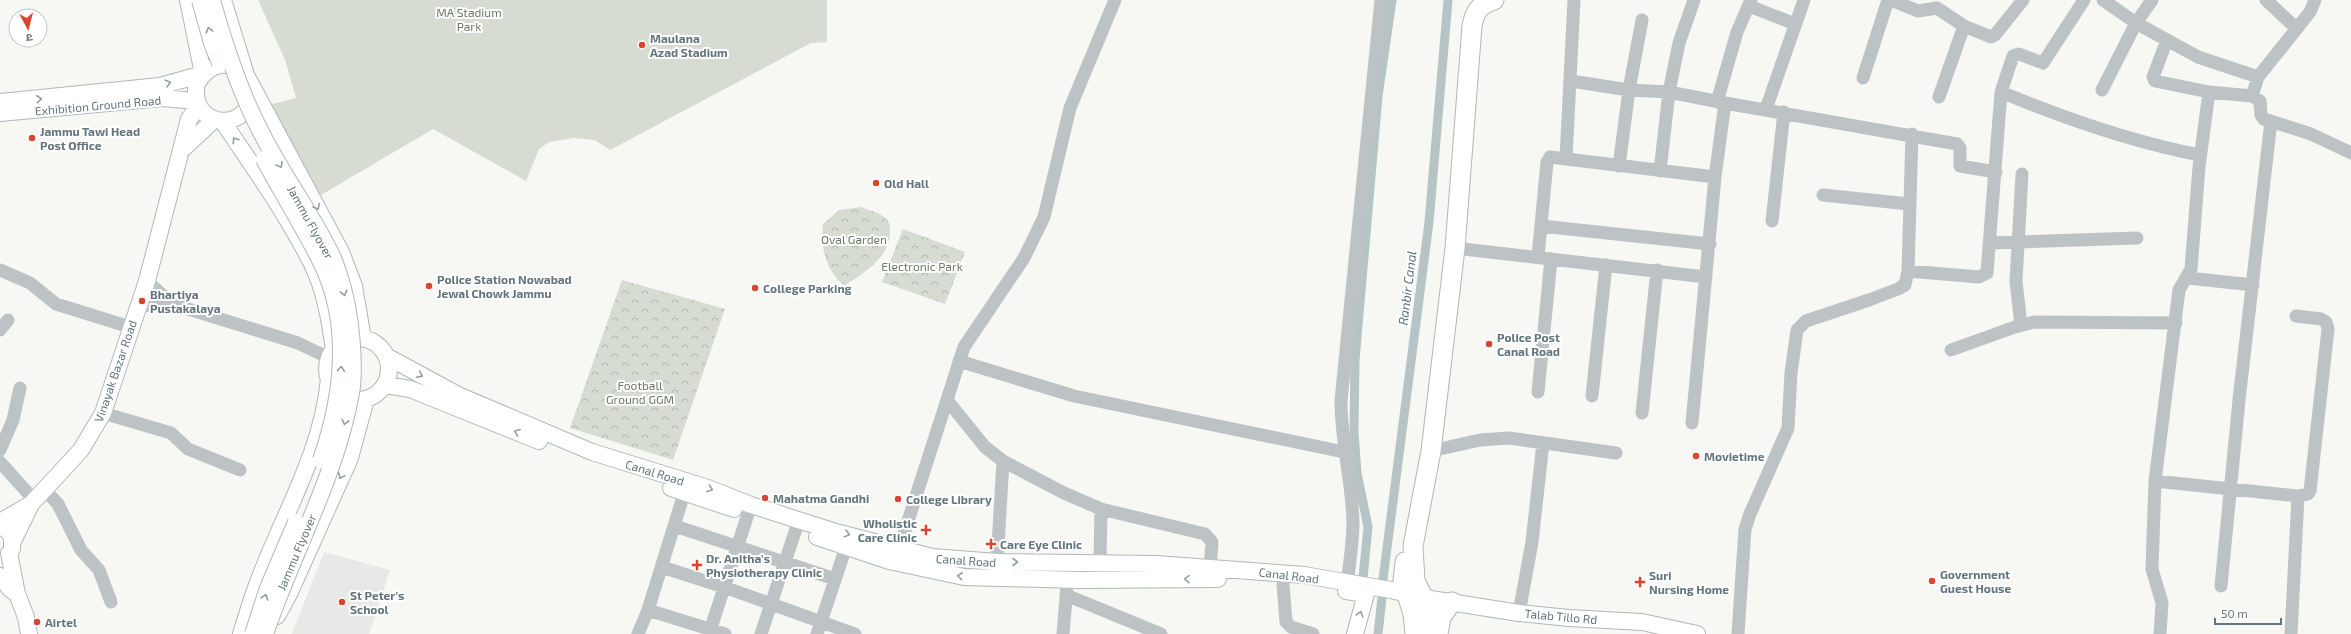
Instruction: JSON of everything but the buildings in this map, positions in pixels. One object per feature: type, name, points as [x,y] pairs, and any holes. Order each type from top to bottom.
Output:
[{"type":"highway","points":[[1415,634],[1413,598],[1415,581],[1413,546],[1431,451],[1455,248],[1472,26],[1477,10],[1481,5],[1494,0]]},
{"type":"highway","points":[[1413,598],[1429,614],[1432,634]]},
{"type":"highway","points":[[1438,634],[1441,617],[1452,602]]},
{"type":"main road","points":[[188,0],[203,74]]},
{"type":"main road","name":"Jammu Flyover","points":[[200,0],[212,43],[251,137],[321,261],[332,292],[339,324],[341,356],[339,396],[331,430],[317,473],[268,588],[252,634]]},
{"type":"main road","name":"Jammu Flyover","points":[[212,0],[223,40],[261,133],[332,256],[343,289],[350,322],[352,391],[343,432],[328,475],[279,591],[265,634]]},
{"type":"main road","points":[[183,149],[219,121],[233,120],[242,115],[249,107],[252,97],[249,81],[223,0]]},
{"type":"main road","points":[[241,634],[257,584],[307,470],[327,403],[329,380],[327,369],[332,354],[328,315],[312,265],[275,200],[219,121],[203,113],[197,103],[197,83],[203,74],[211,67],[224,64],[236,67],[249,81],[341,252],[354,286],[364,339]]},
{"type":"main road","points":[[0,102],[160,86],[203,74]]},
{"type":"main road","name":"Exhibition Ground Road","points":[[0,113],[162,98],[197,103]]},
{"type":"main road","name":"Vinayak Bazar Road","points":[[37,498],[81,450],[103,412],[146,281],[183,149],[189,119],[197,103]]},
{"type":"main road","points":[[329,380],[334,389],[343,396],[354,400],[366,399],[376,394],[385,386],[389,371],[386,356],[377,345],[364,339],[348,340],[332,354]]},
{"type":"main road","name":"Canal Road","points":[[386,356],[458,395],[592,452],[686,487],[748,514],[889,561],[952,575],[1067,587],[1225,579],[1366,594],[1356,634]]},
{"type":"main road","name":"Canal Road","points":[[385,386],[410,389],[578,457],[751,505],[899,549],[948,560],[1156,564],[1304,575],[1413,598]]},
{"type":"main road","points":[[268,634],[289,594],[350,458],[366,399]]},
{"type":"main road","points":[[0,522],[37,498]]},
{"type":"main road","points":[[7,551],[37,498]]},
{"type":"main road","points":[[0,527],[10,532],[7,551],[17,594],[26,617],[29,634]]},
{"type":"main road","points":[[0,576],[10,589],[17,594]]},
{"type":"main road","name":"Talab Tillo Rd","points":[[1413,598],[1452,602],[1519,613],[1569,618],[1642,622],[1697,634]]},
{"type":"street","points":[[899,549],[964,347],[974,330],[1028,252],[1044,217],[1070,108],[1115,0]]},
{"type":"street","points":[[1347,583],[1353,540],[1353,519],[1344,452],[1341,401],[1381,0]]},
{"type":"street","points":[[1566,158],[1574,0]]},
{"type":"street","points":[[1660,171],[1669,92],[1679,43],[1694,0]]},
{"type":"street","points":[[1766,109],[1804,0]]},
{"type":"street","points":[[1863,78],[1890,0],[1915,10],[1934,4],[1964,26],[1993,37],[2023,0]]},
{"type":"street","points":[[1908,271],[1983,276],[1988,269],[2001,92],[2013,56],[2019,54],[2043,63],[2084,0]]},
{"type":"street","points":[[2103,0],[2136,23],[2198,57],[2258,77]]},
{"type":"street","points":[[2102,90],[2136,23],[2152,0]]},
{"type":"street","points":[[2266,0],[2296,28]]},
{"type":"street","points":[[2252,96],[2258,77],[2310,12],[2315,0]]},
{"type":"street","points":[[1692,422],[1710,244],[1721,102],[1738,32],[1750,3],[1795,24]]},
{"type":"street","points":[[1619,166],[1629,90],[1642,20]]},
{"type":"street","points":[[1939,97],[1964,26]]},
{"type":"street","points":[[2167,40],[2153,80],[2209,92],[2252,96],[2260,101],[2262,117],[2311,134],[2351,153]]},
{"type":"street","points":[[1571,81],[1629,90],[1669,92],[1912,134],[1957,144],[1960,148],[1959,163],[1962,167],[1996,172]]},
{"type":"street","points":[[2001,92],[2114,134],[2152,146],[2200,155]]},
{"type":"street","points":[[2160,634],[2162,603],[2152,569],[2155,481],[2180,286],[2188,278],[2192,269],[2200,155],[2209,92]]},
{"type":"street","points":[[1772,221],[1784,112]]},
{"type":"street","points":[[2221,586],[2230,490],[2254,285],[2271,121]]},
{"type":"street","points":[[1738,634],[1746,530],[1750,514],[1787,432],[1790,418],[1791,373],[1795,335],[1801,325],[1806,321],[1898,289],[1905,284],[1908,271],[1912,134]]},
{"type":"street","points":[[1538,392],[1545,258],[1541,226],[1548,162],[1554,156],[1619,166],[1715,177]]},
{"type":"street","points":[[2021,325],[2016,281],[2022,174]]},
{"type":"street","points":[[1823,195],[1909,204]]},
{"type":"street","points":[[1541,226],[1710,244]]},
{"type":"street","points":[[1990,243],[2137,238]]},
{"type":"street","points":[[1455,248],[1657,270],[1706,277]]},
{"type":"street","points":[[1592,396],[1606,265]]},
{"type":"street","points":[[0,270],[30,283],[56,304],[130,327]]},
{"type":"street","points":[[1642,413],[1657,270]]},
{"type":"street","points":[[2188,278],[2254,285]]},
{"type":"street","points":[[146,281],[172,304]]},
{"type":"street","points":[[138,306],[172,304],[332,354]]},
{"type":"street","points":[[2155,481],[2298,496],[2305,496],[2310,491],[2328,329],[2326,322],[2321,319],[2296,316]]},
{"type":"street","points":[[0,330],[8,320]]},
{"type":"street","points":[[1951,350],[2021,325],[2049,321],[2176,323]]},
{"type":"street","points":[[959,361],[1074,396],[1344,452]]},
{"type":"street","points":[[0,450],[11,426],[20,388]]},
{"type":"street","points":[[947,400],[985,447],[1003,461],[1064,493],[1101,509],[1205,534],[1212,542],[1210,568]]},
{"type":"street","points":[[103,412],[171,433],[188,449],[240,470]]},
{"type":"street","points":[[1431,451],[1496,438],[1616,453]]},
{"type":"street","points":[[1519,613],[1532,542],[1543,443]]},
{"type":"street","points":[[997,562],[1003,461]]},
{"type":"street","points":[[0,462],[37,498],[58,504],[81,550],[99,570],[111,602]]},
{"type":"street","points":[[638,634],[648,610],[686,487]]},
{"type":"street","points":[[2291,634],[2298,496]]},
{"type":"street","points":[[1100,563],[1101,509]]},
{"type":"street","points":[[709,632],[748,514]]},
{"type":"street","points":[[675,526],[737,548],[835,579]]},
{"type":"street","points":[[761,634],[770,603],[796,529]]},
{"type":"street","points":[[819,628],[846,547]]},
{"type":"street","points":[[662,567],[770,603],[819,628],[855,634]]},
{"type":"street","points":[[1283,584],[1286,622],[1291,627],[1313,634]]},
{"type":"street","points":[[1063,634],[1067,587],[1161,634]]},
{"type":"street","points":[[648,610],[709,632],[725,634]]},
{"type":"shaded area","name":"St Peter's School","points":[[324,552],[390,570],[369,634],[292,634]]},
{"type":"green space","name":"MA Stadium Park","points":[[258,0],[827,0],[827,42],[811,43],[610,150],[595,140],[574,138],[549,142],[539,149],[526,181],[433,129],[321,195],[269,105],[296,98],[285,60]]},
{"type":"green space","name":"Oval Garden","points":[[860,207],[877,213],[887,220],[890,226],[889,241],[880,257],[874,264],[844,286],[833,273],[826,258],[822,242],[823,224],[839,210]]},
{"type":"green space","name":"Electronic Park","points":[[903,229],[965,252],[945,304],[882,282]]},
{"type":"green space","name":"Football Ground GGM","points":[[622,280],[725,309],[673,460],[570,428]]},
{"type":"waterway","name":"Ranbir Canal","points":[[1363,578],[1368,527],[1357,473],[1354,432],[1355,360],[1378,96],[1392,0]]},
{"type":"waterway","name":"Ranbir Canal","points":[[1383,579],[1429,222],[1448,0]]},
{"type":"waterway","name":"Ranbir Canal","points":[[1378,634],[1382,598]]},
{"type":"place","name":"Maulana Azad Stadium","points":[[642,45]]},
{"type":"place","name":"Jammu Tawi Head Post Office","points":[[32,138]]},
{"type":"place","name":"Old Hall","points":[[876,183]]},
{"type":"place","name":"Police Station Nowabad Jewal Chowk Jammu","points":[[429,286]]},
{"type":"place","name":"College Parking","points":[[755,288]]},
{"type":"place","name":"Bhartiya Pustakalaya","points":[[142,301]]},
{"type":"place","name":"Police Post Canal Road","points":[[1489,344]]},
{"type":"place","name":"Movietime","points":[[1696,456]]},
{"type":"place","name":"Mahatma Gandhi","points":[[765,498]]},
{"type":"place","name":"College Library","points":[[898,499]]},
{"type":"place","name":"Wholistic Care Clinic","points":[[926,530]]},
{"type":"place","name":"Care Eye Clinic","points":[[991,544]]},
{"type":"place","name":"Dr. Anitha's Physiotherapy Clinic","points":[[697,565]]},
{"type":"place","name":"Government Guest House","points":[[1932,581]]},
{"type":"place","name":"Suri Nursing Home","points":[[1640,582]]},
{"type":"place","name":"St Peter's School","points":[[342,602]]},
{"type":"place","name":"Airtel","points":[[37,622]]}]
